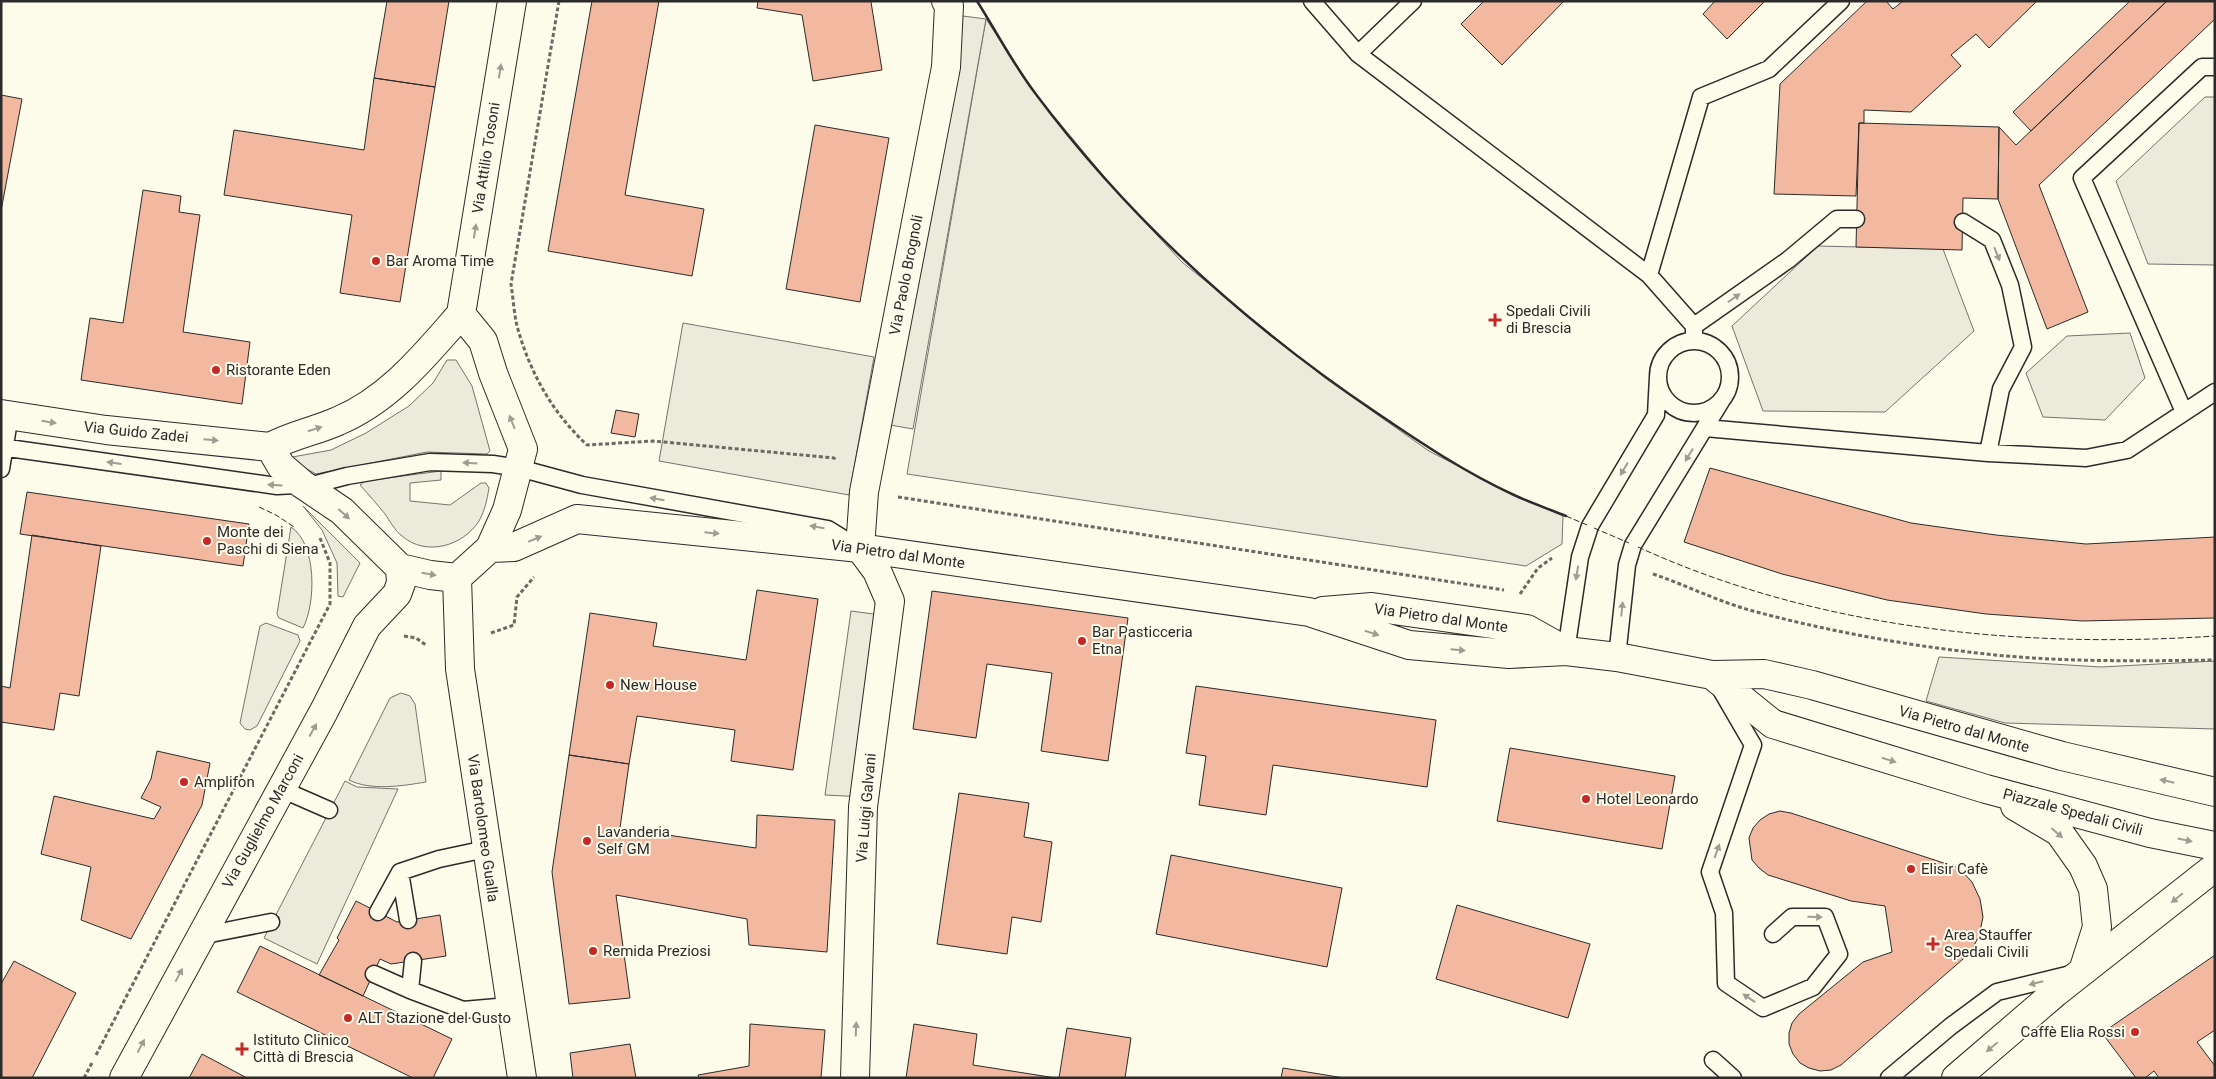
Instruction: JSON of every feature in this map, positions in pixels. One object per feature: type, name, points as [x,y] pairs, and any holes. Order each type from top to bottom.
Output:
[{"type":"street","name":"Via Attilio Tosoni","points":[[461,314],[512,1]]},
{"type":"street","name":"Via Paolo Brognoli","points":[[860,548],[864,492],[946,67],[949,6],[946,1]]},
{"type":"street","points":[[461,314],[483,341],[493,373],[523,449],[507,510],[490,548],[457,578],[430,575],[400,568],[342,511],[302,484],[281,466],[270,447],[288,438],[339,421],[384,394],[416,366],[461,314]]},
{"type":"street","name":"Via Guido Zadei","points":[[5,415],[106,430],[270,447]]},
{"type":"street","name":"Via Pietro dal Monte","points":[[490,548],[514,547],[577,519],[860,548],[1309,612],[1372,607],[1527,629],[1566,651],[1617,657],[1712,675],[1764,674],[1812,685],[2062,756],[2215,792]]},
{"type":"street","name":"Via Luigi Galvani","points":[[855,1078],[863,807],[890,601],[876,571],[860,548]]},
{"type":"street","name":"Via Guglielmo Marconi","points":[[124,1078],[367,626],[396,594],[401,583],[400,568]]},
{"type":"street","name":"Via Bartolomeo Gualla","points":[[457,578],[460,668],[509,1006],[522,1078]]},
{"type":"street","name":"Via Pietro dal Monte","points":[[1712,675],[1772,724],[1986,789]]},
{"type":"street","name":"Piazzale Spedali Civili","points":[[1986,789],[2150,832],[2215,846]]},
{"type":"street","name":"Piazzale Spedali Civili","points":[[1986,789],[2059,832],[2082,866],[2093,890],[2097,927],[2083,971]]},
{"type":"street","points":[[1956,1078],[2083,971],[2215,867]]},
{"type":"lane","points":[[1312,1],[1358,54],[1650,275],[1694,334],[1716,347],[1729,366],[1729,388],[1633,545],[1627,565],[1617,657]]},
{"type":"lane","points":[[1358,54],[1413,1]]},
{"type":"lane","points":[[1650,275],[1701,97],[1770,69],[1842,1]]},
{"type":"lane","points":[[2184,412],[2082,178],[2202,67],[2215,67]]},
{"type":"lane","points":[[1566,651],[1580,556],[1590,526],[1656,415],[1658,377],[1660,365],[1665,355],[1672,347],[1694,334],[1837,219],[1856,219]]},
{"type":"lane","points":[[1963,222],[1992,240],[2010,286],[2023,347],[2001,390],[1988,453]]},
{"type":"lane","points":[[1658,377],[1660,388],[1665,398],[1672,406],[1682,411],[1705,412],[1716,406],[1723,398]]},
{"type":"lane","points":[[1705,428],[1988,453],[2086,458],[2127,450],[2215,392]]},
{"type":"lane","points":[[1,469],[5,415]]},
{"type":"lane","points":[[3,447],[270,485],[316,484],[347,476],[430,462],[493,464],[519,468],[582,485],[828,529],[860,548]]},
{"type":"lane","points":[[1712,675],[1753,745],[1710,872],[1724,913],[1726,983],[1763,1008],[1813,987],[1839,954],[1825,917],[1792,917],[1773,934]]},
{"type":"lane","points":[[281,789],[329,810]]},
{"type":"lane","points":[[378,912],[400,872],[439,859],[486,849]]},
{"type":"lane","points":[[400,872],[408,920]]},
{"type":"lane","points":[[200,936],[271,922]]},
{"type":"lane","points":[[410,990],[413,961]]},
{"type":"lane","points":[[1889,1078],[1951,1026],[1997,992],[2083,971]]},
{"type":"lane","points":[[374,974],[463,1010],[509,1006]]},
{"type":"lane","points":[[1713,1060],[1733,1078]]},
{"type":"path","points":[[559,1],[511,284],[517,325],[537,382],[566,425],[587,445],[654,441],[834,458],[864,492],[1495,587]]},
{"type":"path","points":[[84,1078],[330,604],[330,563],[317,532]]},
{"type":"path","points":[[1520,594],[1538,568],[1548,560],[1557,556],[1580,556]]},
{"type":"path","points":[[1627,565],[1750,610],[1832,630],[1922,646],[2008,656],[2146,661],[2215,660]]},
{"type":"shaded area","points":[[963,16],[986,19],[913,429],[890,425]]},
{"type":"shaded area","points":[[986,19],[1037,96],[1117,192],[1182,262],[1325,378],[1429,451],[1512,494],[1563,516],[1562,544],[1526,566],[907,474]]},
{"type":"shaded area","points":[[2205,97],[2215,97],[2215,265],[2148,264],[2116,181]]},
{"type":"shaded area","points":[[1818,246],[1943,249],[1974,331],[1885,412],[1763,411],[1732,326]]},
{"type":"shaded area","points":[[683,323],[874,357],[849,495],[659,461]]},
{"type":"shaded area","points":[[2130,333],[2145,378],[2105,420],[2043,417],[2026,373],[2067,336]]},
{"type":"shaded area","points":[[447,360],[456,360],[472,386],[490,451],[487,454],[427,452],[316,474],[287,458],[331,450],[366,433],[409,406],[433,383]]},
{"type":"shaded area","points":[[441,471],[441,480],[410,483],[410,501],[450,505],[481,483],[486,483],[489,488],[486,505],[479,521],[464,537],[444,546],[422,546],[402,536],[360,485],[365,481]]},
{"type":"shaded area","points":[[303,506],[360,563],[343,597],[338,596],[337,563],[322,530]]},
{"type":"shaded area","points":[[291,527],[300,535],[306,546],[312,574],[310,604],[303,628],[279,618],[277,614]]},
{"type":"shaded area","points":[[851,611],[888,616],[864,797],[825,795]]},
{"type":"shaded area","points":[[266,623],[298,635],[300,641],[257,726],[250,730],[245,729],[240,723],[260,626]]},
{"type":"shaded area","points":[[1939,657],[2101,667],[2215,661],[2215,729],[2005,723],[1926,701]]},
{"type":"shaded area","points":[[401,693],[410,696],[415,704],[426,782],[377,787],[349,780],[390,698]]},
{"type":"shaded area","points":[[345,781],[357,787],[398,789],[317,964],[264,938]]},
{"type":"building","points":[[387,1],[449,1],[435,87],[374,78]]},
{"type":"building","points":[[592,1],[659,1],[625,195],[704,209],[692,276],[548,251]]},
{"type":"building","points":[[758,1],[872,1],[882,70],[813,81],[802,15],[757,8]]},
{"type":"building","points":[[1484,1],[1564,1],[1502,65],[1461,24]]},
{"type":"building","points":[[1715,1],[1765,1],[1727,39],[1703,14]]},
{"type":"building","points":[[1867,1],[1886,1],[1893,9],[1903,1],[2037,1],[1989,48],[1976,34],[1951,55],[1961,66],[1911,112],[1864,110],[1864,123],[1859,123],[1856,196],[1774,194],[1780,84]]},
{"type":"building","points":[[2130,1],[2167,1],[2031,131],[2013,112]]},
{"type":"building","points":[[2167,1],[2215,1],[2215,19],[2039,185],[2088,312],[2047,329],[1998,199],[1999,127],[2016,145]]},
{"type":"building","points":[[374,78],[435,87],[400,302],[340,293],[352,215],[224,195],[234,130],[364,150]]},
{"type":"building","points":[[1,95],[22,99],[1,211]]},
{"type":"building","points":[[1859,123],[1999,127],[1998,199],[1963,198],[1962,250],[1856,247]]},
{"type":"building","points":[[815,125],[889,138],[860,302],[786,289]]},
{"type":"building","points":[[143,190],[181,196],[179,212],[200,215],[183,332],[250,342],[242,404],[81,380],[90,318],[123,323]]},
{"type":"building","points":[[616,410],[639,414],[635,437],[611,433]]},
{"type":"building","points":[[1710,468],[1911,523],[1996,535],[2086,544],[2215,537],[2215,618],[2082,621],[1986,614],[1887,600],[1782,574],[1684,542]]},
{"type":"building","points":[[27,492],[249,524],[243,566],[20,534]]},
{"type":"building","points":[[32,535],[101,546],[79,696],[60,693],[54,730],[1,722],[1,686],[10,688]]},
{"type":"building","points":[[757,590],[818,599],[793,770],[731,761],[735,730],[637,716],[629,764],[569,755],[590,613],[657,623],[653,646],[746,660]]},
{"type":"building","points":[[932,591],[1128,618],[1108,761],[1041,751],[1052,673],[987,664],[976,738],[913,729]]},
{"type":"building","points":[[1196,686],[1436,720],[1427,787],[1273,765],[1266,815],[1199,805],[1206,756],[1186,753]]},
{"type":"building","name":"Hotel Leonardo","points":[[1510,748],[1675,776],[1662,849],[1497,821]]},
{"type":"building","points":[[157,751],[210,763],[202,805],[131,939],[81,920],[91,867],[41,854],[54,796],[154,819],[161,807],[141,798],[151,779]]},
{"type":"building","points":[[569,755],[629,764],[620,828],[756,848],[757,815],[835,820],[827,952],[749,945],[747,919],[616,895],[630,998],[569,1004],[552,872]]},
{"type":"building","points":[[959,793],[1029,803],[1024,837],[1052,842],[1041,922],[1012,917],[1007,954],[937,944]]},
{"type":"building","name":"Area Stauffer Spedali Civili","points":[[1780,811],[1959,868],[1972,882],[1980,899],[1983,917],[1979,936],[1970,953],[1841,1065],[1831,1070],[1820,1071],[1800,1063],[1793,1054],[1789,1044],[1789,1033],[1792,1023],[1799,1014],[1863,962],[1892,952],[1885,906],[1851,901],[1768,875],[1759,868],[1752,860],[1749,838],[1753,828],[1760,820],[1769,814]]},
{"type":"building","points":[[1171,855],[1342,888],[1327,967],[1156,934]]},
{"type":"building","points":[[356,901],[397,922],[440,915],[446,956],[391,964],[380,959],[363,996],[319,975],[339,940],[337,938]]},
{"type":"building","points":[[1457,905],[1590,944],[1568,1018],[1436,979]]},
{"type":"building","name":"ALT Stazione del Gusto","points":[[260,946],[452,1039],[433,1078],[413,1078],[237,992]]},
{"type":"building","points":[[2215,955],[2215,1030],[2197,1042],[2215,1066],[2215,1078],[2159,1078],[2154,1071],[2145,1078],[2136,1078],[2102,1033]]},
{"type":"building","points":[[14,961],[76,993],[32,1078],[1,1078],[1,984]]},
{"type":"building","points":[[750,1024],[825,1030],[821,1078],[699,1078],[698,1075],[749,1066]]},
{"type":"building","points":[[914,1024],[977,1034],[973,1065],[1056,1078],[906,1078]]},
{"type":"building","points":[[1067,1028],[1131,1038],[1125,1078],[1059,1078]]},
{"type":"building","points":[[630,1044],[636,1078],[573,1078],[570,1053]]},
{"type":"building","points":[[202,1054],[247,1078],[189,1078]]},
{"type":"building","points":[[1283,1068],[1344,1078],[1281,1078]]},
{"type":"fence","points":[[259,507],[294,527]]},
{"type":"fence","points":[[1566,516],[1587,525]]},
{"type":"fence","points":[[1594,528],[1629,543]]},
{"type":"fence","points":[[1638,547],[1706,575],[1776,597],[1848,615],[1920,627],[1994,635],[2068,639],[2142,639],[2215,636]]},
{"type":"wall","points":[[977,1],[1027,82],[1071,139],[1150,226],[1236,306],[1329,379],[1427,446],[1496,486],[1527,501],[1566,516]]},
{"type":"place","name":"Bar Aroma Time","points":[[376,261]]},
{"type":"place","name":"Spedali Civili di Brescia","points":[[1495,320]]},
{"type":"place","name":"Ristorante Eden","points":[[216,370]]},
{"type":"place","name":"Monte dei Paschi di Siena","points":[[207,541]]},
{"type":"place","name":"Bar Pasticceria Etna","points":[[1082,641]]},
{"type":"place","name":"New House","points":[[610,685]]},
{"type":"place","name":"Amplifon","points":[[184,782]]},
{"type":"place","name":"Hotel Leonardo","points":[[1586,799]]},
{"type":"place","name":"Lavanderia Self GM","points":[[587,841]]},
{"type":"place","name":"Elisir Cafè","points":[[1911,869]]},
{"type":"place","name":"Area Stauffer Spedali Civili","points":[[1933,944]]},
{"type":"place","name":"Remida Preziosi","points":[[593,951]]},
{"type":"place","name":"ALT Stazione del Gusto","points":[[348,1018]]},
{"type":"place","name":"Caffè Elia Rossi","points":[[2135,1032]]},
{"type":"place","name":"Istituto Clinico Città di Brescia","points":[[242,1049]]}]
